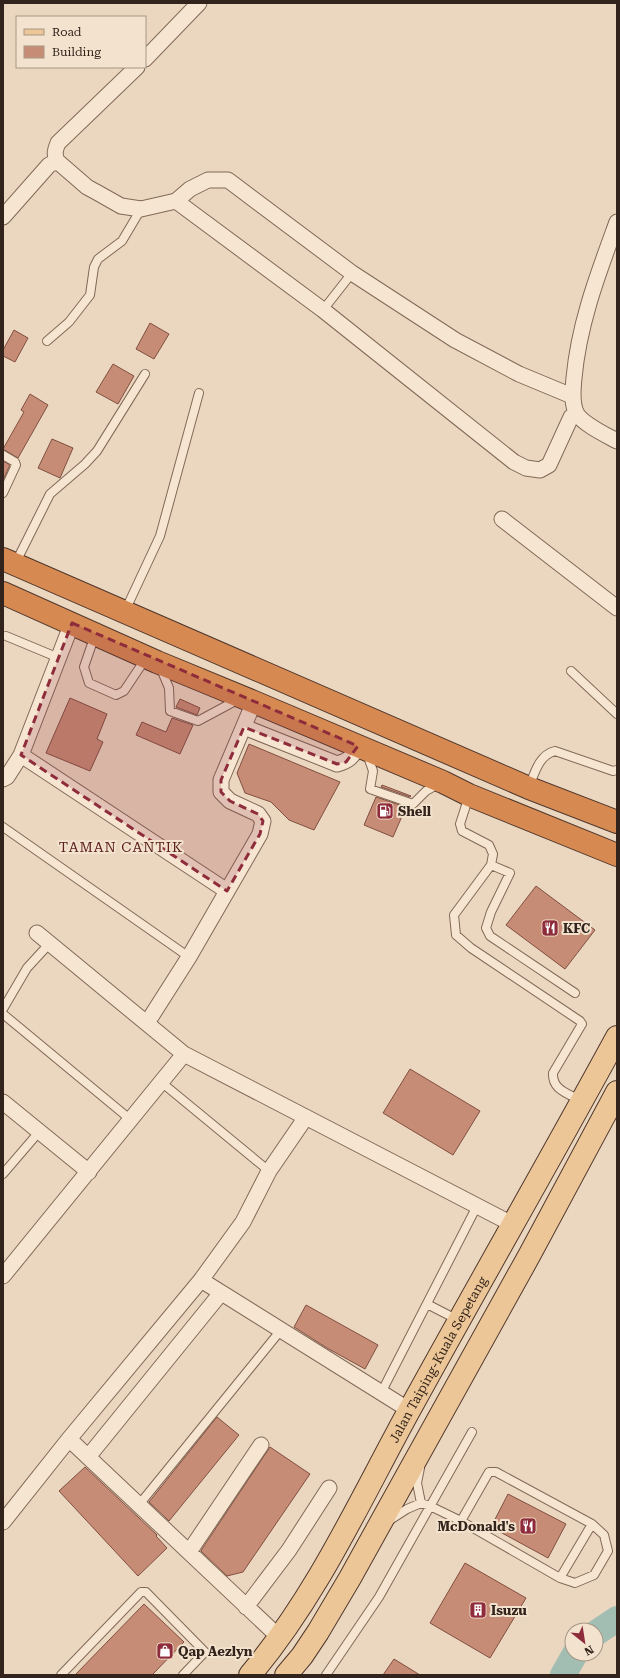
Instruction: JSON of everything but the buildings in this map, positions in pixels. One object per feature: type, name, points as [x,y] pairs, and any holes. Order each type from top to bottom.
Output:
[{"type":"highway","points":[[9,562],[528,788],[617,822]]},
{"type":"highway","points":[[4,594],[72,623],[152,660],[249,699],[443,782],[469,795],[614,856]]},
{"type":"main road","name":"Jalan Taiping-Kuala Sepetang","points":[[250,1675],[280,1638],[329,1560],[409,1410],[617,1037]]},
{"type":"main road","points":[[286,1675],[302,1656],[318,1632],[350,1578],[530,1254],[617,1092]]},
{"type":"street","points":[[146,58],[199,3]]},
{"type":"street","points":[[135,68],[58,144],[55,155],[57,161],[87,187],[121,206],[141,209],[176,201],[190,189],[208,180],[228,180],[352,273],[455,340],[519,374],[572,396]]},
{"type":"street","points":[[3,216],[49,165],[57,161]]},
{"type":"street","points":[[176,201],[322,310],[514,462],[526,468],[540,470],[549,465],[571,417],[576,414]]},
{"type":"street","points":[[617,222],[586,312],[579,338],[572,396],[576,414],[583,421],[617,441]]},
{"type":"street","points":[[502,518],[617,608]]},
{"type":"street","points":[[3,779],[7,777],[21,755],[72,623]]},
{"type":"street","points":[[147,1023],[189,957],[260,834],[263,821],[258,814],[230,801],[221,792],[221,780],[244,727],[249,699]]},
{"type":"street","points":[[244,727],[337,764],[346,762],[361,747]]},
{"type":"street","points":[[21,755],[227,891]]},
{"type":"street","points":[[37,933],[184,1054],[512,1224]]},
{"type":"street","points":[[3,1276],[184,1054]]},
{"type":"street","points":[[3,1102],[89,1172]]},
{"type":"street","points":[[3,1522],[69,1439],[201,1280],[243,1222],[269,1171],[306,1117]]},
{"type":"street","points":[[201,1280],[409,1410]]},
{"type":"street","points":[[88,1457],[221,1293]]},
{"type":"street","points":[[69,1439],[138,1506],[280,1638]]},
{"type":"street","points":[[189,1552],[261,1445]]},
{"type":"street","points":[[246,1607],[289,1550],[329,1488]]},
{"type":"lane","points":[[47,341],[69,322],[90,294],[94,267],[98,259],[122,241],[141,209]]},
{"type":"lane","points":[[322,310],[352,273]]},
{"type":"lane","points":[[9,562],[50,494],[85,464],[97,451],[145,374]]},
{"type":"lane","points":[[125,612],[160,536],[199,393]]},
{"type":"lane","points":[[3,455],[15,462],[16,465],[3,493]]},
{"type":"lane","points":[[95,634],[84,667],[89,684],[116,695],[124,691],[152,660],[165,676],[169,688],[170,711],[198,721],[249,699]]},
{"type":"lane","points":[[6,636],[58,658]]},
{"type":"lane","points":[[571,671],[617,714]]},
{"type":"lane","points":[[361,747],[373,771],[370,789],[413,804],[434,785],[443,782]]},
{"type":"lane","points":[[528,788],[542,758],[548,753],[555,752],[613,771],[617,770]]},
{"type":"lane","points":[[469,795],[460,824],[462,831],[489,845],[493,854],[491,865],[454,915],[456,934],[471,948],[580,1021],[582,1024],[553,1073],[552,1080],[555,1086],[582,1101]]},
{"type":"lane","points":[[3,827],[189,957]]},
{"type":"lane","points":[[491,865],[510,873],[491,912],[486,928],[490,936],[575,993]]},
{"type":"lane","points":[[3,1009],[27,968],[50,943]]},
{"type":"lane","points":[[3,1014],[131,1120]]},
{"type":"lane","points":[[161,1082],[269,1171]]},
{"type":"lane","points":[[3,1174],[39,1132]]},
{"type":"lane","points":[[382,1393],[477,1206]]},
{"type":"lane","points":[[427,1304],[459,1320]]},
{"type":"lane","points":[[138,1506],[281,1330]]},
{"type":"lane","points":[[326,1675],[379,1597],[472,1432]]},
{"type":"lane","points":[[421,1503],[417,1483],[425,1442]]},
{"type":"lane","points":[[350,1578],[391,1518],[421,1503],[461,1521],[560,1578],[576,1584],[594,1575],[608,1551],[604,1535],[592,1524],[496,1472],[489,1472],[461,1521]]},
{"type":"lane","points":[[560,1578],[592,1524]]},
{"type":"lane","points":[[61,1675],[140,1592],[146,1592],[205,1652],[182,1675]]},
{"type":"highlighted area","points":[[72,623],[358,746],[346,762],[337,764],[244,727],[221,780],[221,792],[230,801],[258,814],[263,821],[260,834],[227,891],[21,755]]},
{"type":"waterway","points":[[604,1628],[617,1619]]},
{"type":"waterway","points":[[563,1675],[570,1662]]},
{"type":"place","name":"Shell","points":[[385,811]]},
{"type":"place","name":"KFC","points":[[550,928]]},
{"type":"place","name":"McDonald's","points":[[528,1526]]},
{"type":"place","name":"Isuzu","points":[[478,1610]]},
{"type":"place","name":"Qap Aezlyn","points":[[165,1651]]},
{"type":"district","name":"TAMAN CANTIK","points":[[121,847]]}]
